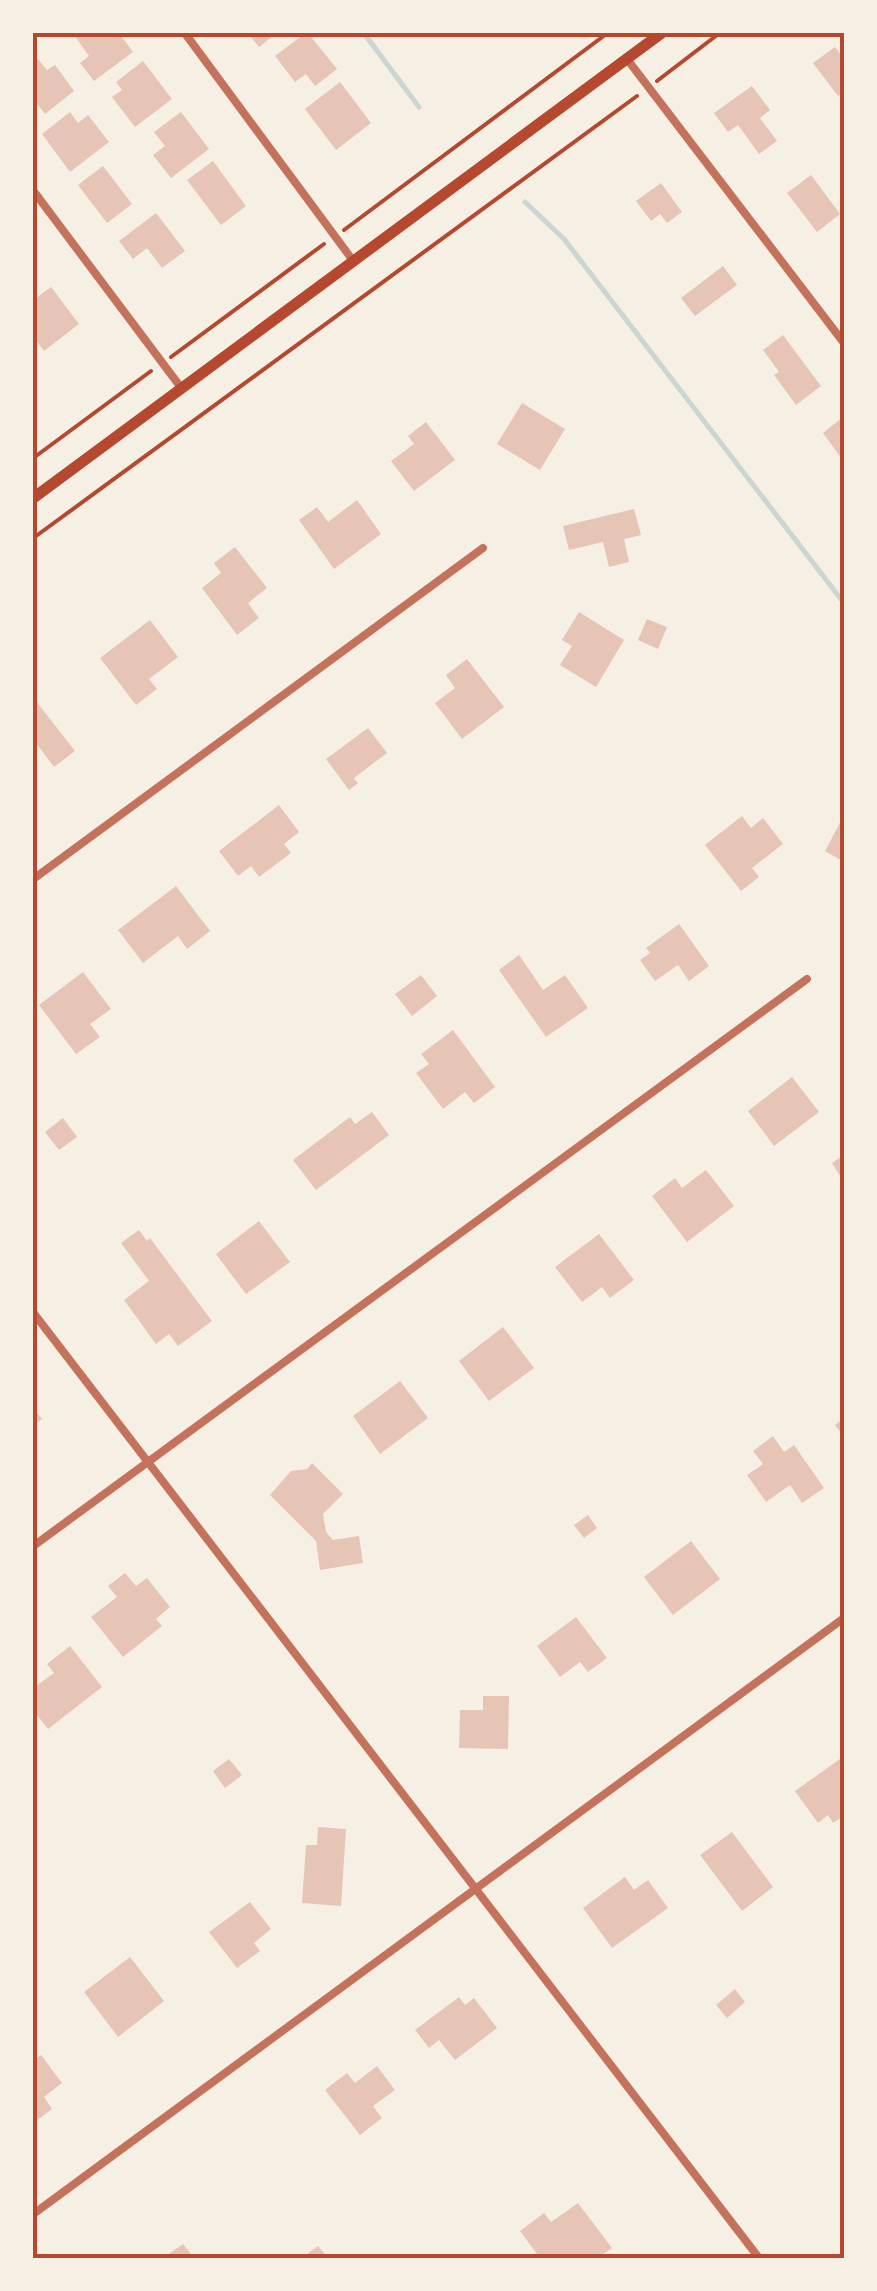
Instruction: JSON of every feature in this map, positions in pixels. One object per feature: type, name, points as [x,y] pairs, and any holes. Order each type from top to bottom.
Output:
[{"type":"main road","points":[[32,499],[662,32]]},
{"type":"street","points":[[184,32],[354,262]]},
{"type":"street","points":[[628,59],[844,342]]},
{"type":"street","points":[[32,188],[182,389]]},
{"type":"street","points":[[32,880],[484,548]]},
{"type":"street","points":[[32,1547],[807,979]]},
{"type":"street","points":[[32,1311],[759,2258]]},
{"type":"street","points":[[32,2215],[844,1618]]},
{"type":"path","points":[[32,460],[609,32]]},
{"type":"path","points":[[32,540],[721,32]]},
{"type":"building","points":[[72,32],[118,32],[133,52],[94,81],[80,63],[89,56]]},
{"type":"building","points":[[247,32],[278,32],[259,47]]},
{"type":"building","points":[[307,32],[337,69],[315,86],[306,74],[295,82],[275,56]]},
{"type":"building","points":[[835,47],[844,59],[844,92],[838,96],[813,63]]},
{"type":"building","points":[[38,59],[47,70],[55,65],[74,91],[45,114],[32,97],[32,63]]},
{"type":"building","points":[[143,61],[172,99],[135,127],[112,97],[122,90],[116,82]]},
{"type":"building","points":[[340,82],[371,123],[336,150],[305,109]]},
{"type":"building","points":[[752,86],[770,110],[760,118],[777,141],[759,154],[738,125],[728,132],[714,113]]},
{"type":"building","points":[[70,112],[78,123],[88,115],[109,142],[70,172],[42,134]]},
{"type":"building","points":[[181,112],[209,149],[171,178],[153,155],[165,146],[154,132]]},
{"type":"building","points":[[213,161],[246,206],[221,225],[187,180]]},
{"type":"building","points":[[103,166],[132,204],[107,223],[78,185]]},
{"type":"building","points":[[811,175],[840,214],[817,232],[787,193]]},
{"type":"building","points":[[661,183],[682,212],[667,223],[660,214],[651,221],[636,201]]},
{"type":"building","points":[[156,213],[185,251],[162,268],[147,248],[133,259],[119,241]]},
{"type":"building","points":[[723,266],[737,285],[695,316],[681,298]]},
{"type":"building","points":[[51,287],[79,324],[44,351],[32,335],[32,301]]},
{"type":"building","points":[[783,335],[821,386],[796,405],[774,375],[779,372],[763,350]]},
{"type":"building","points":[[522,403],[565,429],[540,470],[497,444]]},
{"type":"building","points":[[844,416],[844,462],[823,433]]},
{"type":"building","points":[[426,422],[455,460],[414,491],[391,461],[414,444],[408,436]]},
{"type":"building","points":[[357,500],[381,534],[334,569],[299,520],[317,507],[328,522]]},
{"type":"building","points":[[634,509],[641,535],[624,539],[629,562],[609,567],[603,542],[569,550],[563,526]]},
{"type":"building","points":[[235,547],[267,588],[248,603],[259,618],[237,635],[202,588],[221,573],[214,563]]},
{"type":"building","points":[[579,612],[624,640],[596,687],[560,665],[572,646],[562,640]]},
{"type":"building","points":[[647,619],[667,627],[658,649],[638,640]]},
{"type":"building","points":[[150,620],[178,657],[149,679],[157,689],[136,705],[100,658]]},
{"type":"building","points":[[467,659],[504,707],[462,739],[435,703],[455,688],[446,675]]},
{"type":"building","points":[[32,696],[75,751],[54,767],[36,743],[32,746]]},
{"type":"building","points":[[368,728],[387,753],[354,778],[358,783],[349,790],[326,759]]},
{"type":"building","points":[[279,805],[299,832],[284,844],[291,853],[259,877],[251,866],[238,876],[219,851]]},
{"type":"building","points":[[844,815],[844,862],[825,851]]},
{"type":"building","points":[[742,816],[751,828],[763,818],[783,844],[752,868],[759,877],[741,891],[705,845]]},
{"type":"building","points":[[176,886],[210,931],[187,949],[178,936],[143,963],[118,930]]},
{"type":"building","points":[[679,924],[709,966],[689,981],[678,965],[655,981],[640,960],[650,953],[646,948]]},
{"type":"building","points":[[519,955],[543,990],[565,975],[588,1008],[546,1037],[499,970]]},
{"type":"building","points":[[83,972],[111,1009],[90,1024],[100,1037],[76,1054],[39,1005]]},
{"type":"building","points":[[421,975],[437,996],[412,1016],[395,994]]},
{"type":"building","points":[[453,1030],[495,1087],[474,1103],[465,1092],[443,1109],[416,1073],[429,1064],[421,1054]]},
{"type":"building","points":[[792,1077],[819,1112],[774,1146],[748,1111]]},
{"type":"building","points":[[372,1112],[389,1135],[316,1190],[293,1160],[350,1117],[355,1124]]},
{"type":"building","points":[[63,1118],[77,1137],[59,1150],[45,1132]]},
{"type":"building","points":[[844,1155],[844,1177],[842,1179],[832,1163]]},
{"type":"building","points":[[706,1170],[734,1206],[687,1242],[652,1196],[675,1178],[682,1188]]},
{"type":"building","points":[[259,1221],[290,1262],[246,1294],[216,1254]]},
{"type":"building","points":[[139,1230],[147,1241],[150,1238],[212,1321],[178,1346],[169,1334],[156,1344],[124,1300],[149,1281],[121,1243]]},
{"type":"building","points":[[599,1234],[634,1280],[610,1298],[602,1287],[582,1302],[555,1267]]},
{"type":"building","points":[[503,1327],[534,1368],[489,1401],[459,1361]]},
{"type":"building","points":[[400,1381],[428,1418],[380,1454],[353,1416]]},
{"type":"building","points":[[32,1406],[42,1419],[32,1426]]},
{"type":"building","points":[[844,1418],[844,1437],[835,1425]]},
{"type":"building","points":[[773,1436],[784,1452],[794,1445],[824,1488],[802,1503],[790,1485],[766,1502],[747,1475],[763,1464],[753,1451]]},
{"type":"building","points":[[312,1463],[343,1494],[323,1514],[326,1532],[333,1540],[359,1536],[363,1563],[320,1570],[316,1541],[270,1495],[291,1471],[307,1469]]},
{"type":"building","points":[[588,1515],[597,1528],[584,1538],[574,1525]]},
{"type":"building","points":[[691,1541],[720,1579],[673,1615],[644,1577]]},
{"type":"building","points":[[125,1573],[136,1586],[147,1578],[170,1607],[156,1619],[162,1626],[123,1657],[91,1617],[117,1597],[108,1586]]},
{"type":"building","points":[[576,1617],[607,1658],[588,1672],[580,1662],[560,1677],[537,1646]]},
{"type":"building","points":[[70,1646],[102,1687],[48,1729],[37,1715],[32,1718],[32,1689],[54,1673],[47,1664]]},
{"type":"building","points":[[483,1696],[509,1696],[508,1749],[459,1748],[460,1710],[483,1710]]},
{"type":"building","points":[[229,1759],[242,1775],[225,1788],[213,1771]]},
{"type":"building","points":[[840,1759],[844,1765],[844,1815],[833,1823],[828,1815],[818,1823],[795,1791]]},
{"type":"building","points":[[318,1827],[346,1829],[341,1906],[302,1903],[306,1845],[317,1845]]},
{"type":"building","points":[[732,1832],[773,1887],[742,1911],[700,1855]]},
{"type":"building","points":[[625,1877],[634,1890],[648,1880],[668,1908],[612,1948],[583,1908]]},
{"type":"building","points":[[250,1902],[271,1929],[254,1943],[260,1951],[237,1968],[209,1932]]},
{"type":"building","points":[[130,1957],[164,2001],[118,2037],[84,1992]]},
{"type":"building","points":[[735,1989],[745,2002],[727,2018],[716,2005]]},
{"type":"building","points":[[459,1997],[465,2005],[474,1998],[497,2028],[455,2060],[439,2040],[429,2048],[415,2030]]},
{"type":"building","points":[[41,2055],[62,2083],[44,2097],[52,2109],[32,2124],[32,2061]]},
{"type":"building","points":[[377,2066],[395,2090],[373,2106],[382,2118],[360,2135],[325,2090],[347,2073],[355,2083]]},
{"type":"building","points":[[578,2203],[612,2248],[597,2258],[540,2258],[520,2231],[544,2213],[551,2222]]},
{"type":"building","points":[[183,2244],[194,2258],[163,2258]]},
{"type":"building","points":[[318,2246],[328,2258],[311,2258],[307,2254]]},
{"type":"waterway","points":[[363,32],[419,107]]},
{"type":"waterway","points":[[525,202],[564,239],[844,603]]}]
